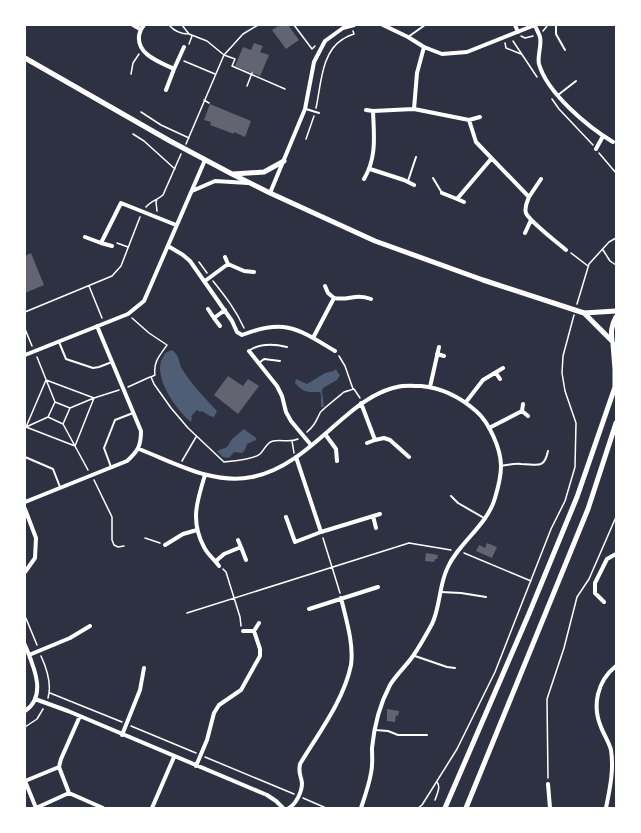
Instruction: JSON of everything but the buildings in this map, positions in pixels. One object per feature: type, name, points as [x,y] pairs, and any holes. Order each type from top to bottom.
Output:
[{"type":"street","points":[[133,25],[140,29]]},
{"type":"street","points":[[144,25],[140,29],[139,40],[143,51],[147,55],[174,68]]},
{"type":"street","points":[[270,194],[305,109],[314,62],[325,41],[343,28],[354,25]]},
{"type":"street","points":[[383,25],[408,37],[424,47],[442,54],[467,52],[535,25],[540,37],[539,63],[543,74],[557,96],[574,114],[613,142]]},
{"type":"street","points":[[515,25],[518,32]]},
{"type":"street","points":[[166,90],[184,47]]},
{"type":"street","points":[[414,109],[417,72],[424,47]]},
{"type":"street","points":[[25,58],[170,141],[248,183],[375,241],[483,280],[584,313],[616,311]]},
{"type":"street","points":[[366,110],[414,109],[469,120],[480,117]]},
{"type":"street","points":[[364,179],[370,169],[374,151],[373,111]]},
{"type":"street","points":[[469,120],[476,142],[529,197]]},
{"type":"street","points":[[596,149],[603,136]]},
{"type":"street","points":[[457,199],[491,159]]},
{"type":"street","points":[[25,355],[128,314],[144,301],[205,160]]},
{"type":"street","points":[[232,174],[264,172],[284,160]]},
{"type":"street","points":[[370,169],[414,185]]},
{"type":"street","points":[[542,179],[529,197],[526,205],[526,212],[531,220],[566,250]]},
{"type":"street","points":[[192,191],[215,181],[248,183]]},
{"type":"street","points":[[442,193],[464,202]]},
{"type":"street","points":[[101,242],[121,203],[176,226]]},
{"type":"street","points":[[525,233],[531,220]]},
{"type":"street","points":[[86,237],[112,246]]},
{"type":"street","points":[[168,246],[190,261],[225,310],[237,332],[242,335],[268,326],[291,328],[313,338],[335,351]]},
{"type":"street","points":[[225,257],[228,264],[244,272],[254,272]]},
{"type":"street","points":[[205,281],[228,264]]},
{"type":"street","points":[[325,286],[328,293],[334,298],[342,300],[357,296],[364,296],[371,299]]},
{"type":"street","points":[[313,338],[334,298]]},
{"type":"street","points":[[208,309],[220,326]]},
{"type":"street","points":[[214,318],[225,310]]},
{"type":"street","points":[[584,313],[614,345]]},
{"type":"street","points":[[445,808],[578,497],[615,387],[614,345],[611,332],[612,324],[616,317]]},
{"type":"street","points":[[25,502],[127,461],[139,449],[141,431],[97,326]]},
{"type":"street","points":[[430,387],[438,347]]},
{"type":"street","points":[[249,351],[277,386],[282,396],[286,412],[291,421],[311,445]]},
{"type":"street","points":[[437,354],[444,356]]},
{"type":"street","points":[[466,402],[483,380],[503,368]]},
{"type":"street","points":[[496,372],[500,379]]},
{"type":"street","points":[[139,449],[205,475],[235,479],[253,477],[271,472],[296,457],[361,403],[381,392],[397,386],[430,387],[448,392],[466,402],[480,414],[489,428],[499,451],[501,466],[495,501],[485,519],[458,551],[447,569],[433,622],[414,655],[391,684],[380,710],[375,730],[372,747],[372,770],[367,792],[361,808]]},
{"type":"street","points":[[361,403],[375,440]]},
{"type":"street","points":[[522,411],[523,404]]},
{"type":"street","points":[[489,428],[522,411]]},
{"type":"street","points":[[522,411],[528,416]]},
{"type":"street","points":[[466,808],[588,509],[616,423]]},
{"type":"street","points":[[325,434],[336,449],[337,461]]},
{"type":"street","points":[[367,443],[384,438],[390,440],[409,457]]},
{"type":"street","points":[[296,457],[322,532]]},
{"type":"street","points":[[205,475],[197,500],[195,517],[197,530],[204,548],[220,566]]},
{"type":"street","points":[[25,510],[36,538],[35,558],[25,572]]},
{"type":"street","points":[[286,517],[295,542],[380,514]]},
{"type":"street","points":[[373,516],[376,528]]},
{"type":"street","points":[[165,545],[183,534],[197,530]]},
{"type":"street","points":[[238,540],[246,560]]},
{"type":"street","points":[[216,561],[224,554],[241,547]]},
{"type":"street","points":[[604,602],[595,594],[595,583],[607,559],[616,554]]},
{"type":"street","points":[[309,610],[378,587]]},
{"type":"street","points":[[289,808],[294,805],[302,782],[298,772],[300,764],[339,700],[351,665],[350,644],[342,598]]},
{"type":"street","points":[[254,631],[260,623]]},
{"type":"street","points":[[29,655],[70,638],[90,626]]},
{"type":"street","points":[[243,631],[254,631]]},
{"type":"street","points":[[196,766],[207,740],[214,713],[219,705],[241,690],[260,656],[260,649],[254,631]]},
{"type":"street","points":[[25,645],[38,679],[38,689],[35,699],[29,709],[25,711]]},
{"type":"street","points":[[606,808],[614,767],[610,748],[596,713],[596,699],[603,681],[616,666]]},
{"type":"street","points":[[122,735],[140,690],[144,668]]},
{"type":"street","points":[[35,699],[80,716],[267,795],[283,808]]},
{"type":"street","points":[[80,716],[59,767],[69,793],[103,808]]},
{"type":"street","points":[[152,808],[174,757]]},
{"type":"street","points":[[59,767],[25,781],[36,808],[69,793]]},
{"type":"street","points":[[548,784],[550,808]]},
{"type":"lane","points":[[408,37],[425,25]]},
{"type":"lane","points":[[556,25],[556,34],[565,50]]},
{"type":"lane","points":[[557,96],[576,81]]},
{"type":"lane","points":[[305,109],[319,112]]},
{"type":"lane","points":[[408,182],[416,157]]},
{"type":"lane","points":[[433,178],[442,193]]},
{"type":"lane","points":[[59,341],[66,359],[93,368],[112,362]]},
{"type":"lane","points":[[249,351],[256,346],[268,345],[287,348]]},
{"type":"lane","points":[[258,364],[264,359],[280,361]]},
{"type":"lane","points":[[111,467],[104,448],[115,420],[133,413]]},
{"type":"lane","points":[[501,466],[521,464],[534,466],[542,464],[546,460],[548,451]]},
{"type":"lane","points":[[25,457],[53,469],[60,487]]},
{"type":"lane","points":[[451,496],[458,503],[485,519]]},
{"type":"lane","points":[[440,592],[461,593],[486,598]]},
{"type":"lane","points":[[414,655],[447,667],[455,668]]},
{"type":"lane","points":[[375,730],[388,731],[398,735],[427,735]]},
{"type":"path","points":[[169,25],[173,29],[189,34]]},
{"type":"path","points":[[182,25],[192,36],[207,41],[224,55],[236,59],[232,66],[285,89]]},
{"type":"path","points":[[185,145],[224,55],[243,34],[258,25]]},
{"type":"path","points":[[294,25],[312,49],[316,44]]},
{"type":"path","points":[[306,139],[315,111],[324,63],[328,55],[341,40],[354,34],[351,25]]},
{"type":"path","points":[[184,47],[188,45],[192,36]]},
{"type":"path","points":[[505,42],[506,48],[522,54]]},
{"type":"path","points":[[131,74],[133,63],[143,51]]},
{"type":"path","points":[[178,59],[215,74]]},
{"type":"path","points":[[247,86],[252,74]]},
{"type":"path","points":[[204,100],[209,103]]},
{"type":"path","points":[[141,112],[161,125],[189,138]]},
{"type":"path","points":[[133,134],[144,141],[175,169]]},
{"type":"path","points":[[25,312],[106,280],[117,272],[142,212],[151,201],[163,195],[182,152]]},
{"type":"path","points":[[157,199],[158,218]]},
{"type":"path","points":[[418,808],[422,805],[457,749],[495,672],[551,529],[565,501],[575,467],[576,423],[565,391],[562,373],[563,356],[588,266],[609,242],[616,238]]},
{"type":"path","points":[[112,246],[114,242],[128,247]]},
{"type":"path","points":[[566,250],[567,249],[588,266]]},
{"type":"path","points":[[603,250],[610,261],[616,265]]},
{"type":"path","points":[[197,260],[230,302],[239,316],[246,333]]},
{"type":"path","points":[[89,286],[104,323]]},
{"type":"path","points":[[54,402],[70,408],[94,398],[123,389],[155,375],[155,361],[167,345],[149,333],[128,314]]},
{"type":"path","points":[[25,329],[54,402],[48,417],[25,427]]},
{"type":"path","points":[[335,351],[345,366],[354,389],[360,397],[361,403]]},
{"type":"path","points":[[151,377],[166,402],[196,437],[224,462],[259,455],[268,443],[272,441],[292,441],[303,435],[317,421],[323,409],[343,393],[354,389]]},
{"type":"path","points":[[46,380],[94,398]]},
{"type":"path","points":[[25,427],[46,380]]},
{"type":"path","points":[[75,446],[94,398]]},
{"type":"path","points":[[63,424],[70,408]]},
{"type":"path","points":[[48,417],[63,424],[112,517],[112,540],[114,545],[118,547],[124,546]]},
{"type":"path","points":[[25,427],[75,446]]},
{"type":"path","points":[[180,465],[196,437]]},
{"type":"path","points":[[292,441],[292,447],[296,457]]},
{"type":"path","points":[[548,784],[547,699],[564,648],[577,597],[589,579],[616,517]]},
{"type":"path","points":[[322,532],[342,598]]},
{"type":"path","points":[[145,538],[165,545]]},
{"type":"path","points":[[187,613],[409,543],[458,551],[531,580]]},
{"type":"path","points":[[220,566],[226,572],[243,631]]},
{"type":"path","points":[[25,727],[37,719],[47,703],[50,693],[49,685]]},
{"type":"path","points":[[50,693],[326,808]]},
{"type":"path","points":[[435,800],[439,789],[437,782]]},
{"type":"water","points":[[172,350],[176,354],[182,369],[190,380],[217,411],[214,417],[197,410],[191,416],[191,422],[185,417],[168,394],[161,377],[160,369],[161,361],[165,353]]},
{"type":"water","points":[[336,369],[340,375],[337,380],[323,388],[322,391],[324,407],[321,407],[320,392],[306,391],[301,389],[295,383],[296,379],[307,384],[325,373]]},
{"type":"water","points":[[244,429],[256,438],[256,440],[247,444],[242,453],[234,452],[229,458],[223,457],[217,451],[227,447],[232,439]]}]
